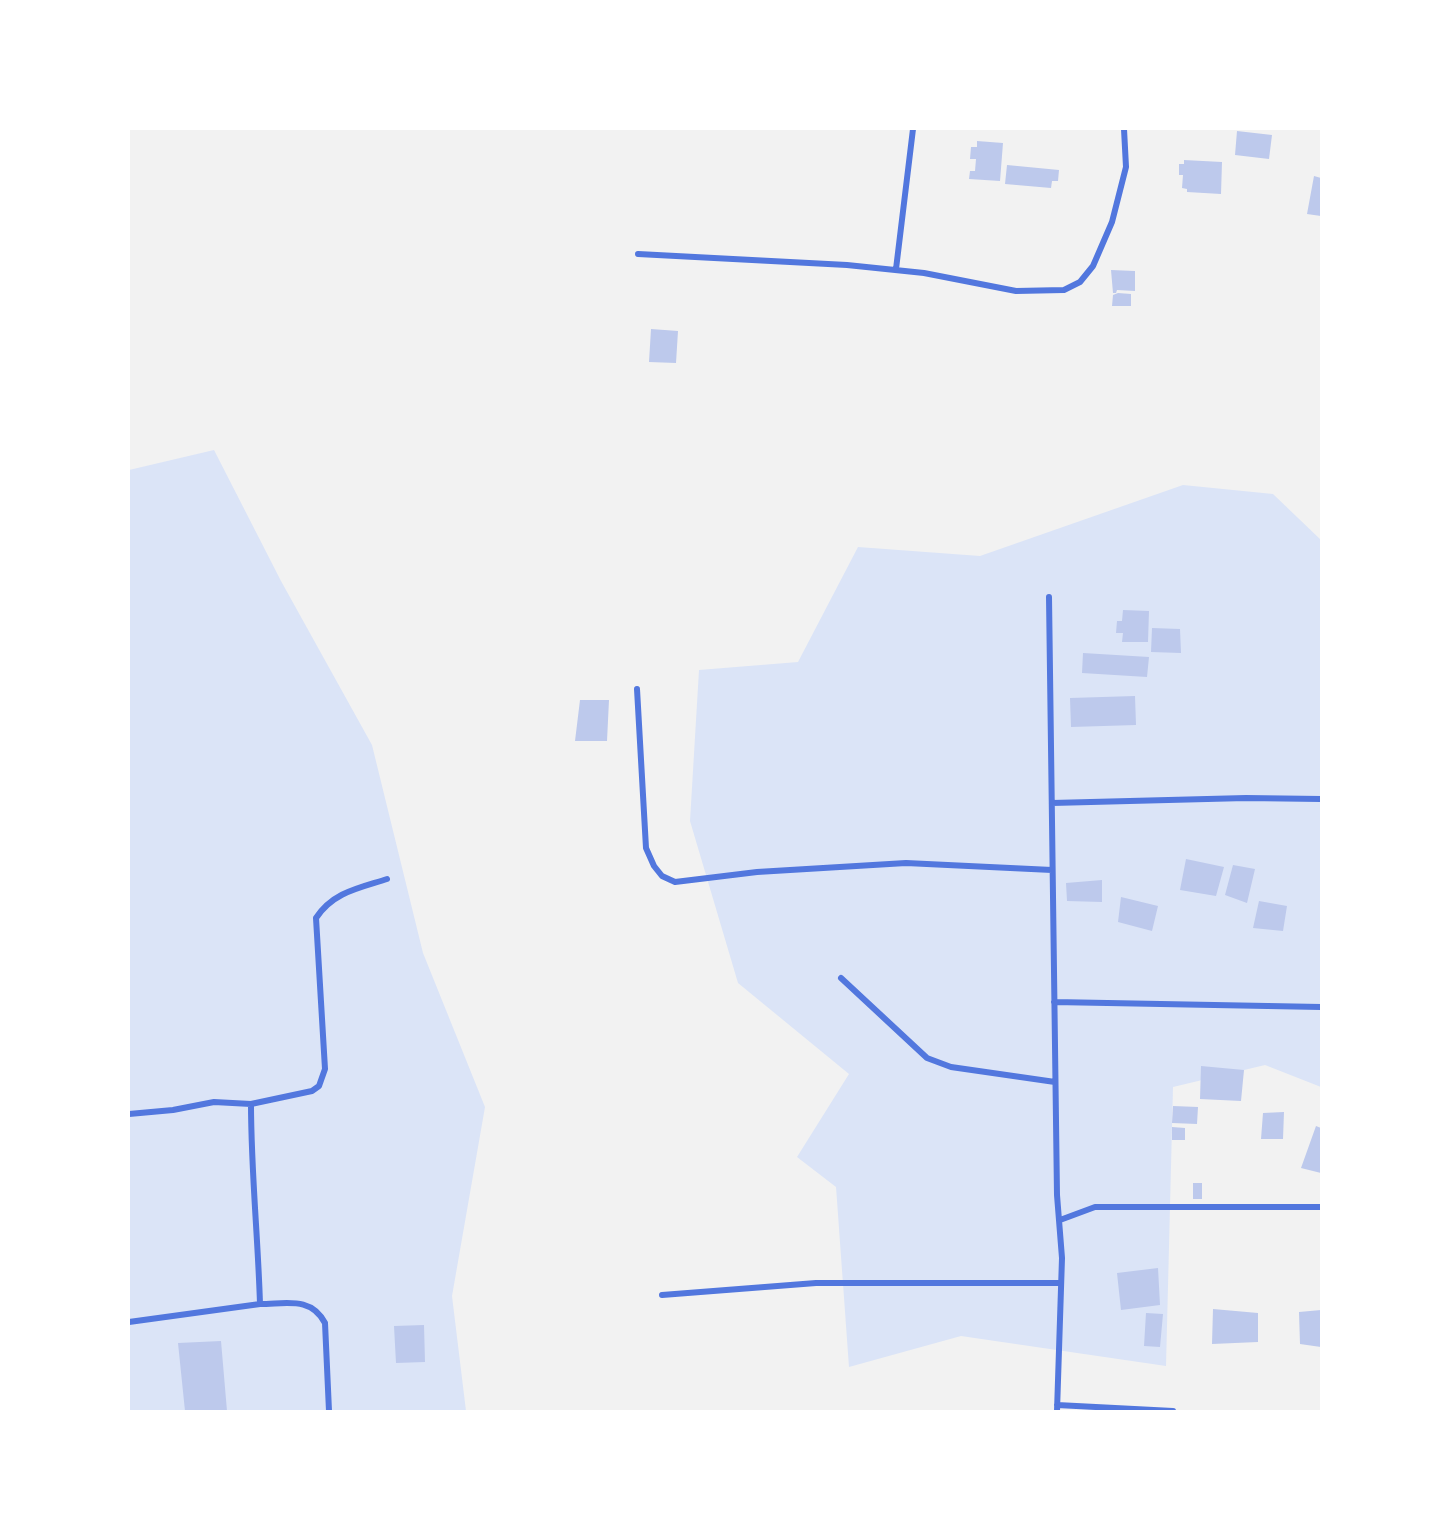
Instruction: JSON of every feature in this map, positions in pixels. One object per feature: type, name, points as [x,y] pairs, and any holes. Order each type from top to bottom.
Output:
[{"type":"street","points":[[896,269],[912,129]]},
{"type":"street","points":[[638,254],[896,269],[1016,291],[1064,290],[1080,282],[1093,266],[1112,222],[1126,167],[1124,129]]},
{"type":"street","points":[[1049,597],[1055,1082],[1061,1283],[1057,1408],[1173,1411]]},
{"type":"street","points":[[637,689],[646,848],[654,866],[662,876],[675,882],[757,872],[906,863],[1052,870]]},
{"type":"street","points":[[1052,803],[1246,798],[1321,799]]},
{"type":"street","points":[[129,1114],[193,1107],[214,1102],[251,1104],[312,1091],[319,1086],[325,1069],[316,918],[324,905],[338,895],[387,879]]},
{"type":"street","points":[[841,978],[927,1058],[951,1067],[1055,1082]]},
{"type":"street","points":[[1054,1002],[1321,1007]]},
{"type":"street","points":[[251,1104],[251,1156],[258,1228],[260,1304]]},
{"type":"street","points":[[1060,1220],[1095,1208],[1321,1207]]},
{"type":"street","points":[[662,1295],[816,1283],[1061,1283]]},
{"type":"street","points":[[129,1322],[260,1304],[309,1305],[318,1311],[325,1323],[329,1411]]},
{"type":"shaded area","points":[[214,450],[281,581],[372,745],[423,953],[485,1107],[452,1296],[466,1411],[129,1411],[129,470]]},
{"type":"shaded area","points":[[1183,485],[1273,494],[1321,540],[1321,1087],[1265,1065],[1173,1087],[1166,1366],[961,1336],[849,1367],[836,1187],[797,1157],[849,1074],[738,983],[690,821],[699,670],[798,662],[858,547],[980,556]]},
{"type":"building","points":[[1237,131],[1272,135],[1269,159],[1235,155]]},
{"type":"building","points":[[977,141],[1003,143],[1000,181],[969,179],[970,171],[975,171],[976,159],[970,159],[971,147],[977,147]]},
{"type":"building","points":[[1184,160],[1222,162],[1221,194],[1187,192],[1187,189],[1182,188],[1183,175],[1179,175],[1179,164],[1184,164]]},
{"type":"building","points":[[1007,165],[1059,170],[1058,181],[1052,181],[1051,188],[1005,184]]},
{"type":"building","points":[[1314,176],[1321,178],[1321,216],[1307,214]]},
{"type":"building","points":[[1111,270],[1135,271],[1135,291],[1117,290],[1113,293]]},
{"type":"building","points":[[1131,294],[1131,306],[1112,306],[1113,295]]},
{"type":"building","points":[[651,329],[678,331],[676,363],[649,362]]},
{"type":"building","points":[[1123,610],[1149,611],[1148,642],[1122,642],[1123,633],[1116,633],[1117,621],[1122,621]]},
{"type":"building","points":[[1152,628],[1180,629],[1181,653],[1151,652]]},
{"type":"building","points":[[1083,653],[1149,657],[1147,677],[1082,673]]},
{"type":"building","points":[[1135,696],[1136,725],[1071,727],[1070,698]]},
{"type":"building","points":[[580,700],[609,700],[607,741],[575,741]]},
{"type":"building","points":[[1186,859],[1224,867],[1216,896],[1180,890]]},
{"type":"building","points":[[1233,865],[1255,869],[1247,903],[1225,895]]},
{"type":"building","points":[[1102,880],[1102,902],[1067,901],[1066,883]]},
{"type":"building","points":[[1121,897],[1158,906],[1152,931],[1118,922]]},
{"type":"building","points":[[1259,901],[1287,906],[1283,931],[1253,928]]},
{"type":"building","points":[[1201,1066],[1244,1070],[1241,1101],[1200,1099]]},
{"type":"building","points":[[1173,1106],[1198,1107],[1197,1124],[1172,1123]]},
{"type":"building","points":[[1284,1112],[1283,1139],[1261,1139],[1263,1113]]},
{"type":"building","points":[[1316,1126],[1321,1128],[1321,1173],[1301,1168]]},
{"type":"building","points":[[1172,1127],[1185,1128],[1185,1140],[1172,1140]]},
{"type":"building","points":[[1193,1183],[1202,1183],[1202,1199],[1193,1199]]},
{"type":"building","points":[[1158,1268],[1160,1305],[1121,1310],[1117,1273]]},
{"type":"building","points":[[1213,1309],[1258,1313],[1258,1342],[1212,1344]]},
{"type":"building","points":[[1321,1310],[1321,1347],[1300,1344],[1299,1312]]},
{"type":"building","points":[[1146,1313],[1163,1314],[1160,1347],[1144,1346]]},
{"type":"building","points":[[424,1325],[425,1362],[396,1363],[394,1326]]},
{"type":"building","points":[[221,1341],[227,1411],[185,1411],[178,1343]]}]
